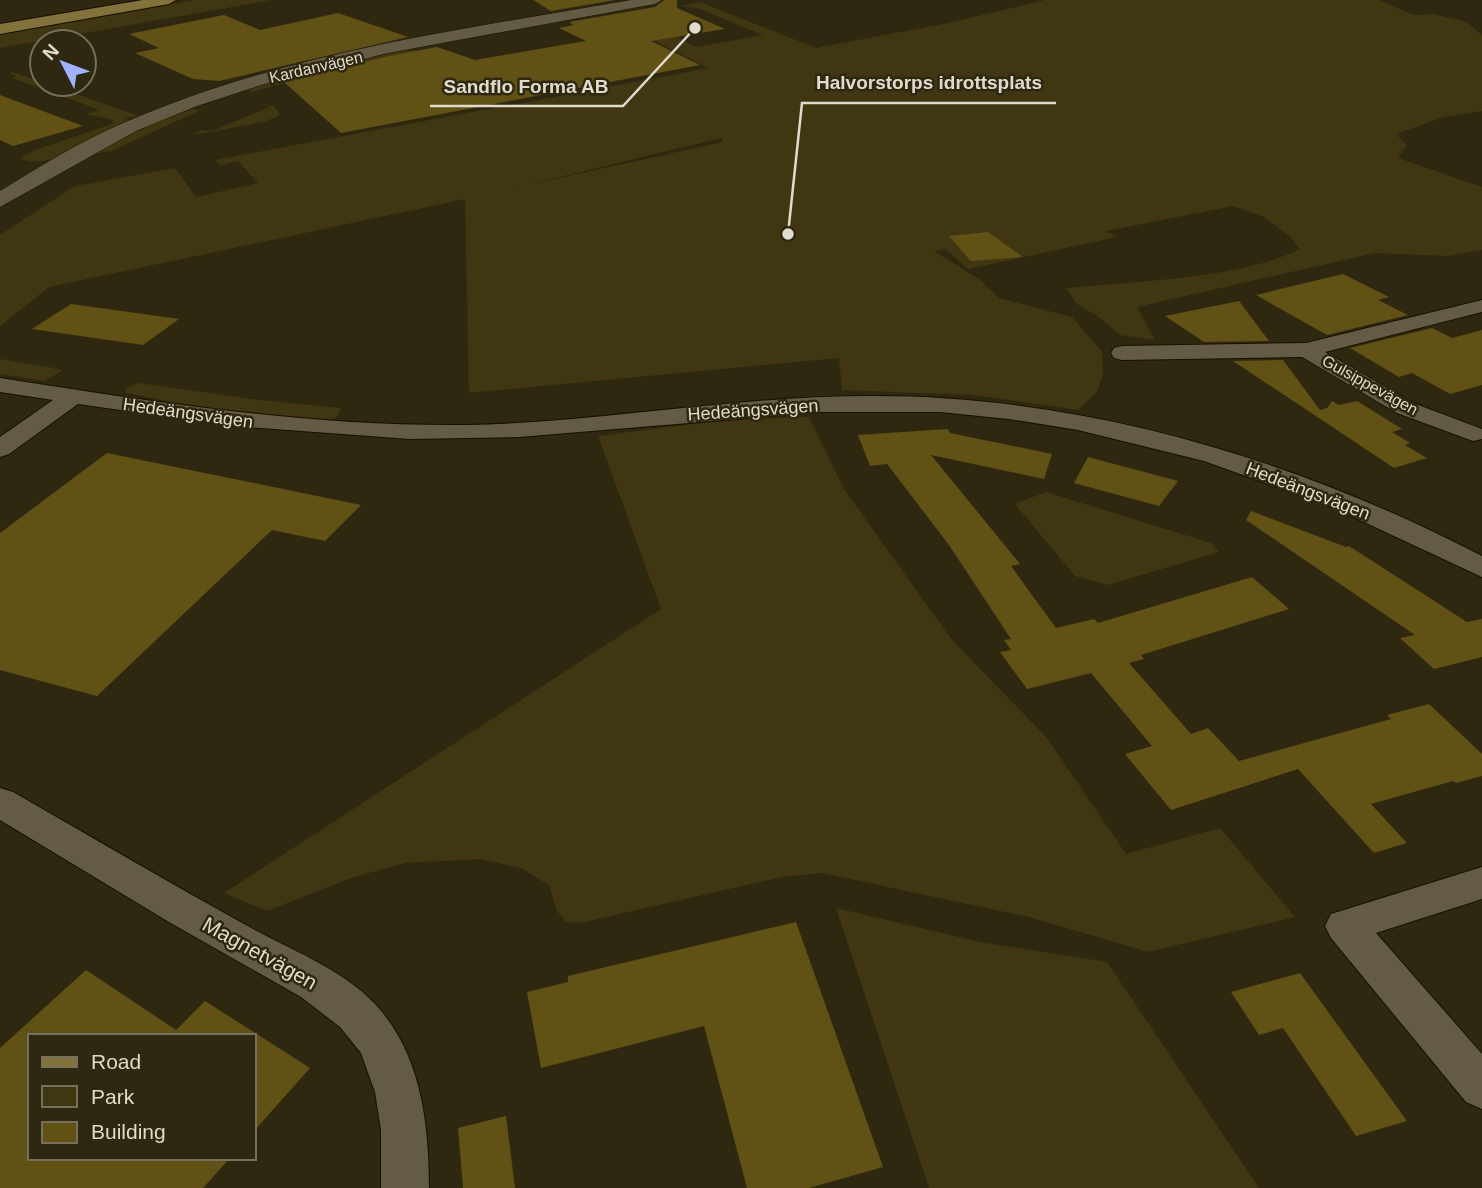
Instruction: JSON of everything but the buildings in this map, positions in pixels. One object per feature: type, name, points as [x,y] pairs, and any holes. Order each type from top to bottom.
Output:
[{"type":"main road","points":[[0,27],[149,0]]},
{"type":"main road","points":[[0,27],[169,0]]},
{"type":"street","name":"Kardanvägen","points":[[0,200],[69,158],[128,127],[229,89],[342,59],[655,0]]},
{"type":"street","name":"Gulsippevägen","points":[[1122,353],[1306,350],[1482,306]]},
{"type":"street","name":"Gulsippevägen","points":[[1306,350],[1405,408],[1473,434]]},
{"type":"street","name":"Hedeängsvägen","points":[[0,385],[292,427],[383,432],[470,432],[819,405],[927,404],[993,410],[1134,433],[1212,455],[1353,506],[1482,568]]},
{"type":"street","points":[[0,449],[73,397]]},
{"type":"street","name":"Magnetvägen","points":[[0,802],[183,910],[329,990],[359,1016],[376,1038],[390,1064],[407,1154],[405,1188]]},
{"type":"street","points":[[1482,883],[1345,926],[1482,1087]]},
{"type":"green space","points":[[195,0],[271,0],[98,31],[98,28],[34,28]]},
{"type":"green space","points":[[1045,0],[1379,0],[1414,15],[1432,14],[1465,21],[1482,35],[1482,111],[1444,117],[1396,134],[1407,145],[1398,158],[1482,187],[1482,250],[1447,256],[1375,253],[1137,307],[1155,340],[1120,335],[1099,317],[1077,304],[1066,288],[1218,273],[1276,259],[1300,249],[1290,237],[1264,217],[1233,206],[1106,231],[1117,237],[968,269],[946,249],[934,251],[979,279],[999,298],[1072,317],[1102,352],[1103,375],[1097,392],[1078,410],[974,395],[842,390],[839,358],[469,393],[465,199],[49,287],[0,326],[0,235],[75,186],[175,168],[196,197],[258,183],[238,161],[220,165],[215,160],[709,68],[610,19],[646,20],[696,47],[763,35],[697,8],[681,6],[700,2],[816,48],[948,23]],"holes":[[[721,138],[723,142],[524,186]]]},
{"type":"green space","points":[[28,29],[28,43],[0,48],[0,34]]},
{"type":"green space","points":[[406,50],[417,51],[252,92],[250,88],[352,60]]},
{"type":"green space","points":[[8,73],[28,77],[28,84],[12,78],[16,76]]},
{"type":"green space","points":[[68,98],[87,98],[139,116],[122,118],[131,121],[59,156],[44,161],[20,158],[35,150],[115,123],[110,119],[86,114],[99,110]]},
{"type":"green space","points":[[262,104],[274,106],[280,115],[264,122],[194,135],[200,130],[212,131],[270,107]]},
{"type":"green space","points":[[192,109],[201,110],[111,151],[94,154],[119,137]]},
{"type":"green space","points":[[0,359],[62,371],[44,381],[0,374]]},
{"type":"green space","points":[[138,383],[341,408],[334,418],[322,422],[210,409],[126,393],[125,389]]},
{"type":"green space","points":[[809,417],[844,489],[952,640],[1047,738],[1126,854],[1220,828],[1295,917],[1148,952],[1029,917],[822,873],[782,877],[580,923],[566,922],[557,911],[549,885],[521,868],[480,859],[405,863],[351,878],[267,911],[224,893],[661,609],[598,436],[734,419]]},
{"type":"green space","points":[[1046,492],[1211,543],[1219,552],[1108,585],[1075,576],[1015,504]]},
{"type":"green space","points":[[836,908],[980,942],[1107,962],[1259,1188],[929,1188]]},
{"type":"place","name":"Sandflo Forma AB","points":[[695,28]]},
{"type":"place","name":"Halvorstorps idrottsplats","points":[[788,234]]}]
